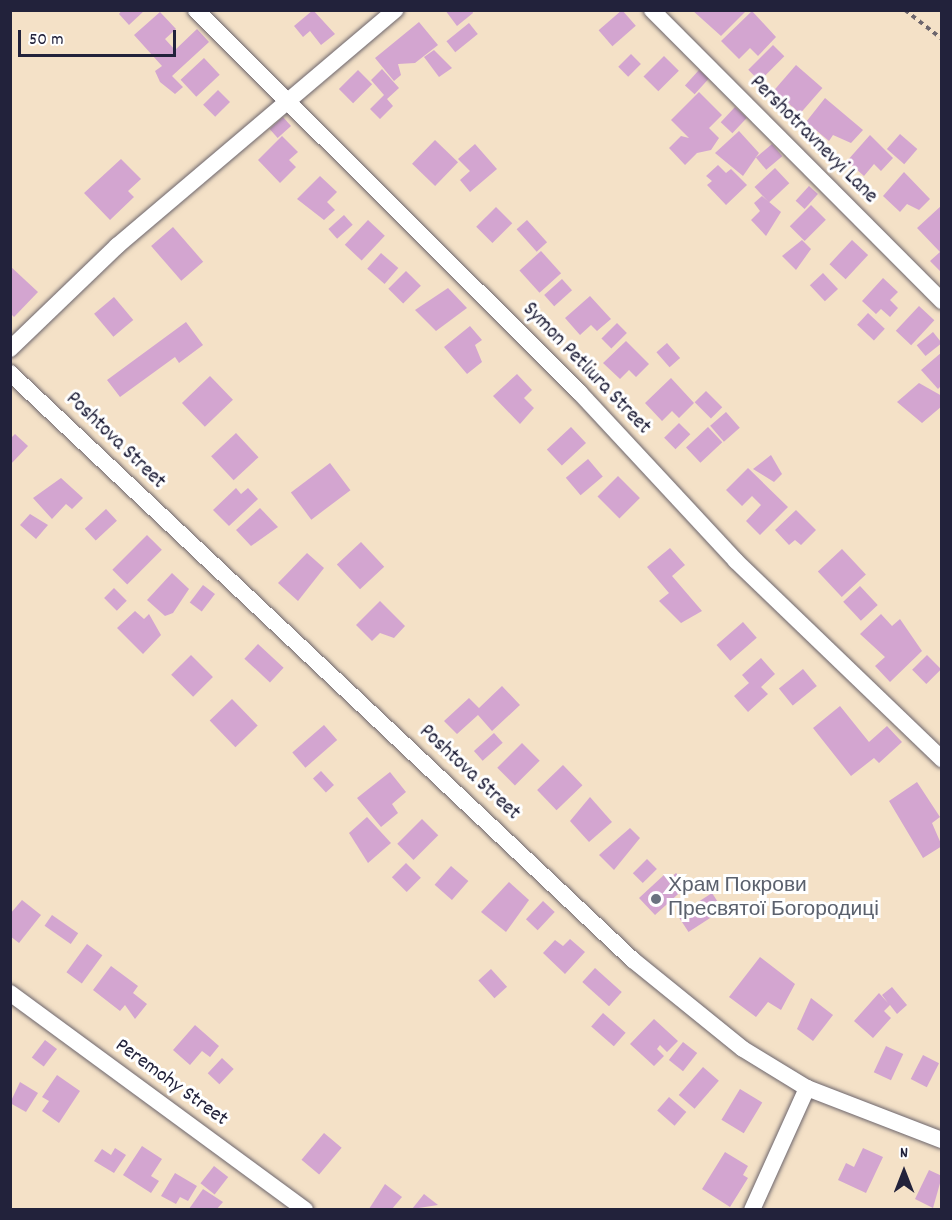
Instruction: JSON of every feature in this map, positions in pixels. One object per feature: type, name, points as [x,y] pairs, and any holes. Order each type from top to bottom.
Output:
[{"type":"street","name":"Symon Petliura Street","points":[[196,10],[580,393],[736,561],[942,759]]},
{"type":"street","points":[[10,349],[117,246],[286,99],[395,10]]},
{"type":"street","name":"Pershotravnevyi Lane","points":[[652,10],[942,301]]},
{"type":"street","name":"Poshtova Street","points":[[10,373],[633,960],[743,1049],[807,1088],[942,1140]]},
{"type":"street","name":"Peremohy Street","points":[[10,993],[305,1209]]},
{"type":"street","points":[[752,1209],[807,1088]]},
{"type":"path","points":[[905,10],[942,39]]},
{"type":"building","points":[[122,10],[145,10],[129,25],[119,14]]},
{"type":"building","points":[[313,10],[335,34],[321,45],[310,31],[303,37],[294,26]]},
{"type":"building","points":[[445,10],[472,10],[473,13],[457,26]]},
{"type":"building","points":[[622,10],[636,26],[612,46],[599,30]]},
{"type":"building","points":[[692,10],[747,10],[721,36]]},
{"type":"building","points":[[752,11],[776,37],[758,56],[750,48],[739,59],[721,41]]},
{"type":"building","points":[[160,12],[176,29],[165,39],[175,50],[197,29],[209,42],[172,76],[183,87],[175,94],[160,82],[155,71],[162,66],[134,35]]},
{"type":"building","points":[[419,22],[438,45],[415,63],[398,64],[401,75],[394,81],[375,58]]},
{"type":"building","points":[[469,23],[478,34],[455,52],[446,41]]},
{"type":"building","points":[[773,45],[784,56],[760,81],[748,70]]},
{"type":"building","points":[[434,50],[452,68],[439,77],[424,57]]},
{"type":"building","points":[[631,54],[641,64],[628,77],[618,67]]},
{"type":"building","points":[[664,56],[679,71],[658,91],[643,77]]},
{"type":"building","points":[[204,58],[220,75],[196,97],[181,80]]},
{"type":"building","points":[[796,65],[822,88],[800,114],[774,91]]},
{"type":"building","points":[[382,69],[399,88],[387,99],[393,106],[380,119],[370,109],[384,95],[371,80]]},
{"type":"building","points":[[358,70],[372,84],[353,103],[339,89]]},
{"type":"building","points":[[699,70],[709,79],[695,94],[685,86]]},
{"type":"building","points":[[218,90],[230,102],[215,117],[203,105]]},
{"type":"building","points":[[699,92],[722,115],[709,128],[719,138],[711,150],[697,153],[685,165],[669,148],[681,136],[689,138],[671,120]]},
{"type":"building","points":[[825,98],[863,130],[851,143],[833,135],[829,141],[806,122]]},
{"type":"building","points":[[735,107],[747,118],[732,133],[721,122]]},
{"type":"building","points":[[283,117],[291,126],[278,138],[270,129]]},
{"type":"building","points":[[739,131],[759,153],[743,176],[715,153]]},
{"type":"building","points":[[900,134],[917,149],[904,164],[887,149]]},
{"type":"building","points":[[870,135],[893,158],[881,171],[874,164],[864,176],[847,161]]},
{"type":"building","points":[[282,136],[298,152],[289,160],[296,167],[280,183],[258,160]]},
{"type":"building","points":[[435,140],[458,162],[435,186],[412,164]]},
{"type":"building","points":[[475,144],[497,169],[470,192],[460,180],[470,171],[458,159]]},
{"type":"building","points":[[772,144],[782,156],[766,170],[756,157]]},
{"type":"building","points":[[121,159],[141,179],[128,191],[134,197],[110,220],[84,193]]},
{"type":"building","points":[[718,165],[726,173],[731,169],[747,185],[726,205],[707,185],[712,181],[706,176]]},
{"type":"building","points":[[775,168],[789,183],[769,202],[755,187]]},
{"type":"building","points":[[904,172],[930,199],[919,210],[907,204],[900,212],[883,196]]},
{"type":"building","points":[[320,176],[337,192],[327,202],[335,210],[324,220],[297,199]]},
{"type":"building","points":[[809,186],[818,194],[805,209],[796,201]]},
{"type":"building","points":[[762,196],[781,212],[766,236],[751,220],[760,211],[754,203]]},
{"type":"building","points":[[811,205],[826,220],[805,241],[790,226]]},
{"type":"building","points":[[942,205],[942,270],[940,271],[930,261],[940,252],[917,228]]},
{"type":"building","points":[[496,207],[512,223],[492,243],[476,227]]},
{"type":"building","points":[[344,215],[353,225],[337,239],[328,229]]},
{"type":"building","points":[[368,220],[385,236],[362,261],[345,245]]},
{"type":"building","points":[[527,220],[547,242],[537,252],[517,229]]},
{"type":"building","points":[[173,227],[203,262],[181,281],[151,246]]},
{"type":"building","points":[[802,240],[811,249],[796,270],[782,256]]},
{"type":"building","points":[[852,240],[868,255],[846,279],[829,264]]},
{"type":"building","points":[[541,251],[561,273],[540,293],[519,270]]},
{"type":"building","points":[[381,253],[398,268],[385,284],[367,269]]},
{"type":"building","points":[[10,266],[38,292],[14,317],[10,313]]},
{"type":"building","points":[[406,271],[421,286],[403,304],[388,289]]},
{"type":"building","points":[[823,273],[838,289],[825,301],[810,285]]},
{"type":"building","points":[[883,278],[898,292],[890,300],[898,308],[890,317],[881,309],[876,314],[862,301]]},
{"type":"building","points":[[562,279],[572,290],[554,306],[544,295]]},
{"type":"building","points":[[448,288],[467,308],[436,331],[415,310]]},
{"type":"building","points":[[590,296],[611,319],[597,331],[591,325],[580,335],[565,318]]},
{"type":"building","points":[[114,297],[133,320],[113,337],[94,314]]},
{"type":"building","points":[[919,306],[934,320],[911,345],[896,331]]},
{"type":"building","points":[[868,313],[885,329],[874,340],[857,325]]},
{"type":"building","points":[[186,322],[203,345],[179,363],[175,357],[120,397],[107,380]]},
{"type":"building","points":[[617,323],[627,333],[611,348],[601,339]]},
{"type":"building","points":[[470,326],[482,340],[475,345],[482,362],[467,374],[444,347]]},
{"type":"building","points":[[933,332],[942,343],[925,356],[917,345]]},
{"type":"building","points":[[626,341],[649,364],[636,377],[629,370],[620,379],[603,363]]},
{"type":"building","points":[[667,343],[680,358],[670,367],[656,352]]},
{"type":"building","points":[[942,352],[942,385],[938,389],[921,370]]},
{"type":"building","points":[[517,374],[532,390],[524,398],[534,408],[520,424],[493,396]]},
{"type":"building","points":[[210,376],[233,400],[205,427],[182,403]]},
{"type":"building","points":[[671,378],[694,403],[679,418],[672,411],[662,421],[645,403]]},
{"type":"building","points":[[919,383],[942,396],[942,406],[922,423],[897,402]]},
{"type":"building","points":[[706,391],[722,407],[711,419],[695,402]]},
{"type":"building","points":[[726,412],[740,428],[724,442],[710,426]]},
{"type":"building","points":[[679,423],[690,434],[675,449],[664,438]]},
{"type":"building","points":[[571,427],[586,443],[562,466],[547,450]]},
{"type":"building","points":[[708,427],[722,442],[700,463],[686,447]]},
{"type":"building","points":[[236,433],[259,457],[234,480],[211,456]]},
{"type":"building","points":[[15,434],[28,446],[10,465],[10,439]]},
{"type":"building","points":[[771,455],[782,474],[774,482],[753,469]]},
{"type":"building","points":[[588,459],[603,477],[581,495],[566,478]]},
{"type":"building","points":[[330,463],[350,490],[311,520],[291,492]]},
{"type":"building","points":[[748,468],[788,507],[760,535],[746,521],[761,505],[752,496],[742,506],[726,490]]},
{"type":"building","points":[[618,476],[640,498],[619,518],[597,497]]},
{"type":"building","points":[[61,478],[83,498],[72,509],[66,504],[52,519],[33,498]]},
{"type":"building","points":[[236,488],[241,494],[248,488],[258,499],[229,526],[213,510]]},
{"type":"building","points":[[260,508],[278,527],[251,546],[236,530]]},
{"type":"building","points":[[106,509],[117,521],[96,540],[85,529]]},
{"type":"building","points":[[796,510],[816,530],[801,545],[795,540],[789,545],[775,530]]},
{"type":"building","points":[[30,514],[48,525],[36,539],[20,525]]},
{"type":"building","points":[[147,535],[162,550],[127,584],[112,570]]},
{"type":"building","points":[[361,542],[384,567],[360,589],[337,565]]},
{"type":"building","points":[[670,548],[685,565],[672,576],[702,611],[681,623],[659,601],[669,593],[647,567]]},
{"type":"building","points":[[842,549],[866,575],[842,597],[818,572]]},
{"type":"building","points":[[307,553],[324,568],[298,601],[278,583]]},
{"type":"building","points":[[172,573],[189,589],[173,613],[165,616],[147,600]]},
{"type":"building","points":[[203,585],[215,594],[202,612],[190,603]]},
{"type":"building","points":[[860,586],[878,605],[861,621],[843,602]]},
{"type":"building","points":[[114,588],[127,601],[117,611],[104,598]]},
{"type":"building","points":[[380,601],[405,626],[394,638],[380,633],[372,641],[356,625]]},
{"type":"building","points":[[135,611],[144,619],[149,614],[161,635],[143,654],[117,628]]},
{"type":"building","points":[[881,614],[892,626],[900,619],[922,651],[890,682],[875,666],[885,657],[860,634]]},
{"type":"building","points":[[743,622],[757,638],[730,661],[717,645]]},
{"type":"building","points":[[258,644],[284,668],[270,682],[244,659]]},
{"type":"building","points":[[191,655],[213,677],[193,697],[171,675]]},
{"type":"building","points":[[927,655],[941,669],[926,684],[912,670]]},
{"type":"building","points":[[761,658],[775,674],[761,687],[768,694],[748,712],[734,696],[749,683],[742,675]]},
{"type":"building","points":[[803,669],[817,686],[793,706],[779,689]]},
{"type":"building","points":[[502,686],[520,705],[492,731],[478,715],[457,734],[444,721],[469,698],[479,708]]},
{"type":"building","points":[[232,699],[258,726],[235,747],[210,721]]},
{"type":"building","points":[[840,706],[869,742],[887,726],[902,742],[879,763],[874,758],[851,776],[813,728]]},
{"type":"building","points":[[324,725],[337,740],[305,768],[292,753]]},
{"type":"building","points":[[494,733],[503,743],[483,761],[474,751]]},
{"type":"building","points":[[522,743],[540,761],[515,785],[497,768]]},
{"type":"building","points":[[563,765],[582,785],[557,810],[537,790]]},
{"type":"building","points":[[321,771],[334,785],[326,792],[313,779]]},
{"type":"building","points":[[390,772],[406,792],[392,804],[398,813],[381,827],[357,798]]},
{"type":"building","points":[[917,782],[940,817],[932,823],[942,846],[923,858],[889,801]]},
{"type":"building","points":[[590,797],[612,822],[589,842],[570,821]]},
{"type":"building","points":[[367,817],[391,843],[368,863],[349,833]]},
{"type":"building","points":[[422,819],[438,835],[414,860],[397,844]]},
{"type":"building","points":[[630,828],[640,838],[614,870],[599,855]]},
{"type":"building","points":[[647,859],[657,869],[643,883],[633,873]]},
{"type":"building","points":[[406,863],[421,878],[407,892],[392,877]]},
{"type":"building","points":[[451,866],[468,881],[452,900],[435,885]]},
{"type":"building","points":[[676,873],[688,885],[655,915],[639,898],[665,874],[669,879]]},
{"type":"building","points":[[509,882],[529,900],[506,932],[481,912]]},
{"type":"building","points":[[712,893],[723,910],[689,932],[678,915]]},
{"type":"building","points":[[22,900],[41,915],[19,943],[10,936],[10,914]]},
{"type":"building","points":[[543,901],[555,912],[538,930],[526,919]]},
{"type":"building","points":[[52,915],[78,933],[71,944],[45,926]]},
{"type":"building","points":[[570,939],[585,952],[565,974],[543,953],[555,940],[563,946]]},
{"type":"building","points":[[87,944],[102,955],[82,983],[66,972]]},
{"type":"building","points":[[760,957],[795,984],[781,1010],[768,1002],[756,1017],[729,997]]},
{"type":"building","points":[[111,966],[138,986],[133,993],[147,1004],[135,1019],[125,1005],[120,1011],[93,990]]},
{"type":"building","points":[[595,968],[622,992],[609,1006],[582,982]]},
{"type":"building","points":[[491,969],[507,987],[494,998],[478,980]]},
{"type":"building","points":[[892,987],[907,1005],[897,1014],[890,1005],[884,1011],[891,1018],[873,1038],[854,1021],[879,993],[888,1003],[882,995]]},
{"type":"building","points":[[811,998],[833,1015],[813,1041],[797,1029]]},
{"type":"building","points":[[603,1013],[626,1033],[614,1046],[591,1027]]},
{"type":"building","points":[[654,1019],[678,1041],[667,1052],[660,1045],[657,1049],[664,1056],[654,1066],[630,1044]]},
{"type":"building","points":[[195,1025],[219,1046],[210,1057],[202,1051],[190,1065],[173,1050]]},
{"type":"building","points":[[45,1040],[57,1049],[44,1067],[32,1058]]},
{"type":"building","points":[[683,1042],[697,1053],[683,1071],[669,1060]]},
{"type":"building","points":[[886,1046],[903,1054],[891,1080],[874,1072]]},
{"type":"building","points":[[923,1055],[939,1063],[927,1087],[911,1079]]},
{"type":"building","points":[[222,1058],[234,1069],[219,1084],[208,1073]]},
{"type":"building","points":[[703,1067],[719,1081],[695,1109],[679,1095]]},
{"type":"building","points":[[57,1075],[80,1091],[59,1123],[42,1111],[49,1101],[42,1097]]},
{"type":"building","points":[[20,1082],[38,1093],[26,1112],[10,1103]]},
{"type":"building","points":[[740,1089],[762,1102],[744,1133],[721,1120]]},
{"type":"building","points":[[669,1097],[686,1112],[675,1126],[657,1111]]},
{"type":"building","points":[[324,1133],[342,1148],[319,1175],[302,1160]]},
{"type":"building","points":[[142,1146],[162,1159],[151,1176],[159,1181],[151,1193],[123,1175]]},
{"type":"building","points":[[115,1148],[126,1155],[114,1173],[94,1161],[102,1149],[111,1155]]},
{"type":"building","points":[[863,1148],[883,1157],[866,1193],[838,1180],[846,1163],[854,1167]]},
{"type":"building","points":[[725,1152],[748,1166],[743,1175],[748,1178],[730,1207],[702,1189]]},
{"type":"building","points":[[214,1166],[228,1177],[215,1194],[200,1183]]},
{"type":"building","points":[[929,1170],[942,1176],[933,1208],[915,1199]]},
{"type":"building","points":[[175,1173],[197,1186],[188,1201],[180,1197],[176,1204],[161,1196]]},
{"type":"building","points":[[385,1184],[402,1197],[392,1209],[369,1209]]},
{"type":"building","points":[[203,1189],[223,1202],[217,1209],[189,1209]]},
{"type":"building","points":[[424,1194],[438,1205],[412,1209]]},
{"type":"place","name":"Храм Покрови Пресвятої Богородиці","points":[[656,899]]}]
